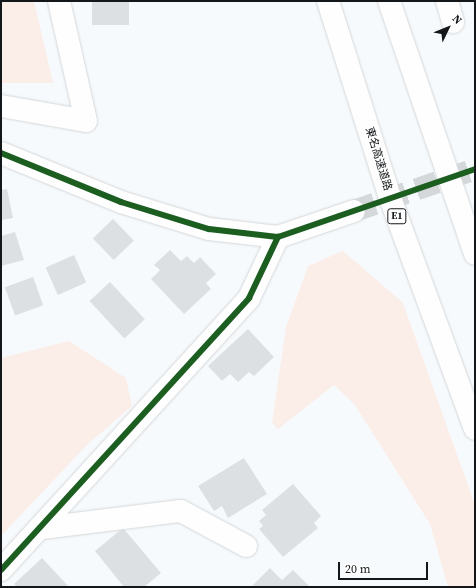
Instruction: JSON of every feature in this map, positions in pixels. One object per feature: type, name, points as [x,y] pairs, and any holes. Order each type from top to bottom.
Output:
[{"type":"main road","points":[[1,106],[86,121],[60,1]]},
{"type":"main road","name":"東名高速道路","points":[[328,1],[389,195],[475,429]]},
{"type":"main road","points":[[389,1],[475,254]]},
{"type":"main road","points":[[446,1],[452,22]]},
{"type":"main road","points":[[1,153],[122,202],[209,229],[278,237],[354,211]]},
{"type":"main road","points":[[1,570],[42,528],[143,411],[248,298],[278,237]]},
{"type":"main road","points":[[42,528],[181,511],[246,546]]},
{"type":"shaded area","points":[[1,1],[34,1],[53,83],[1,83]]},
{"type":"shaded area","points":[[343,251],[403,303],[475,505],[475,587],[448,587],[430,524],[355,405],[334,385],[278,429],[272,423],[286,327],[308,266]]},
{"type":"shaded area","points":[[69,341],[126,378],[132,406],[87,445],[1,536],[1,358]]},
{"type":"building","points":[[92,1],[129,1],[129,25],[92,25]]},
{"type":"building","points":[[7,189],[13,218],[1,220],[1,190]]},
{"type":"building","points":[[113,219],[134,241],[114,260],[93,238]]},
{"type":"building","points":[[15,232],[24,260],[1,266],[1,236]]},
{"type":"building","points":[[170,250],[181,261],[187,256],[194,263],[200,257],[216,274],[206,283],[211,289],[184,314],[151,279],[160,270],[154,265]]},
{"type":"building","points":[[74,255],[86,282],[58,295],[46,268]]},
{"type":"building","points":[[33,277],[43,305],[15,315],[5,287]]},
{"type":"building","points":[[110,282],[145,319],[124,338],[90,301]]},
{"type":"building","points":[[248,329],[274,357],[254,376],[249,372],[238,382],[230,374],[222,381],[208,366]]},
{"type":"building","points":[[244,458],[267,494],[228,518],[222,506],[214,511],[198,486]]},
{"type":"building","points":[[293,484],[321,516],[314,523],[318,528],[283,557],[259,529],[263,526],[259,521],[266,515],[262,510]]},
{"type":"building","points":[[123,528],[161,573],[144,587],[124,587],[95,551]]},
{"type":"building","points":[[42,558],[69,587],[17,587],[14,584]]},
{"type":"building","points":[[270,568],[282,580],[293,570],[310,587],[251,587]]},
{"type":"tunnel","points":[[354,211],[475,169]]},
{"type":"cycle path","points":[[1,153],[121,202],[209,229],[278,237],[475,169]]},
{"type":"cycle path","points":[[1,570],[249,298],[278,237]]}]
